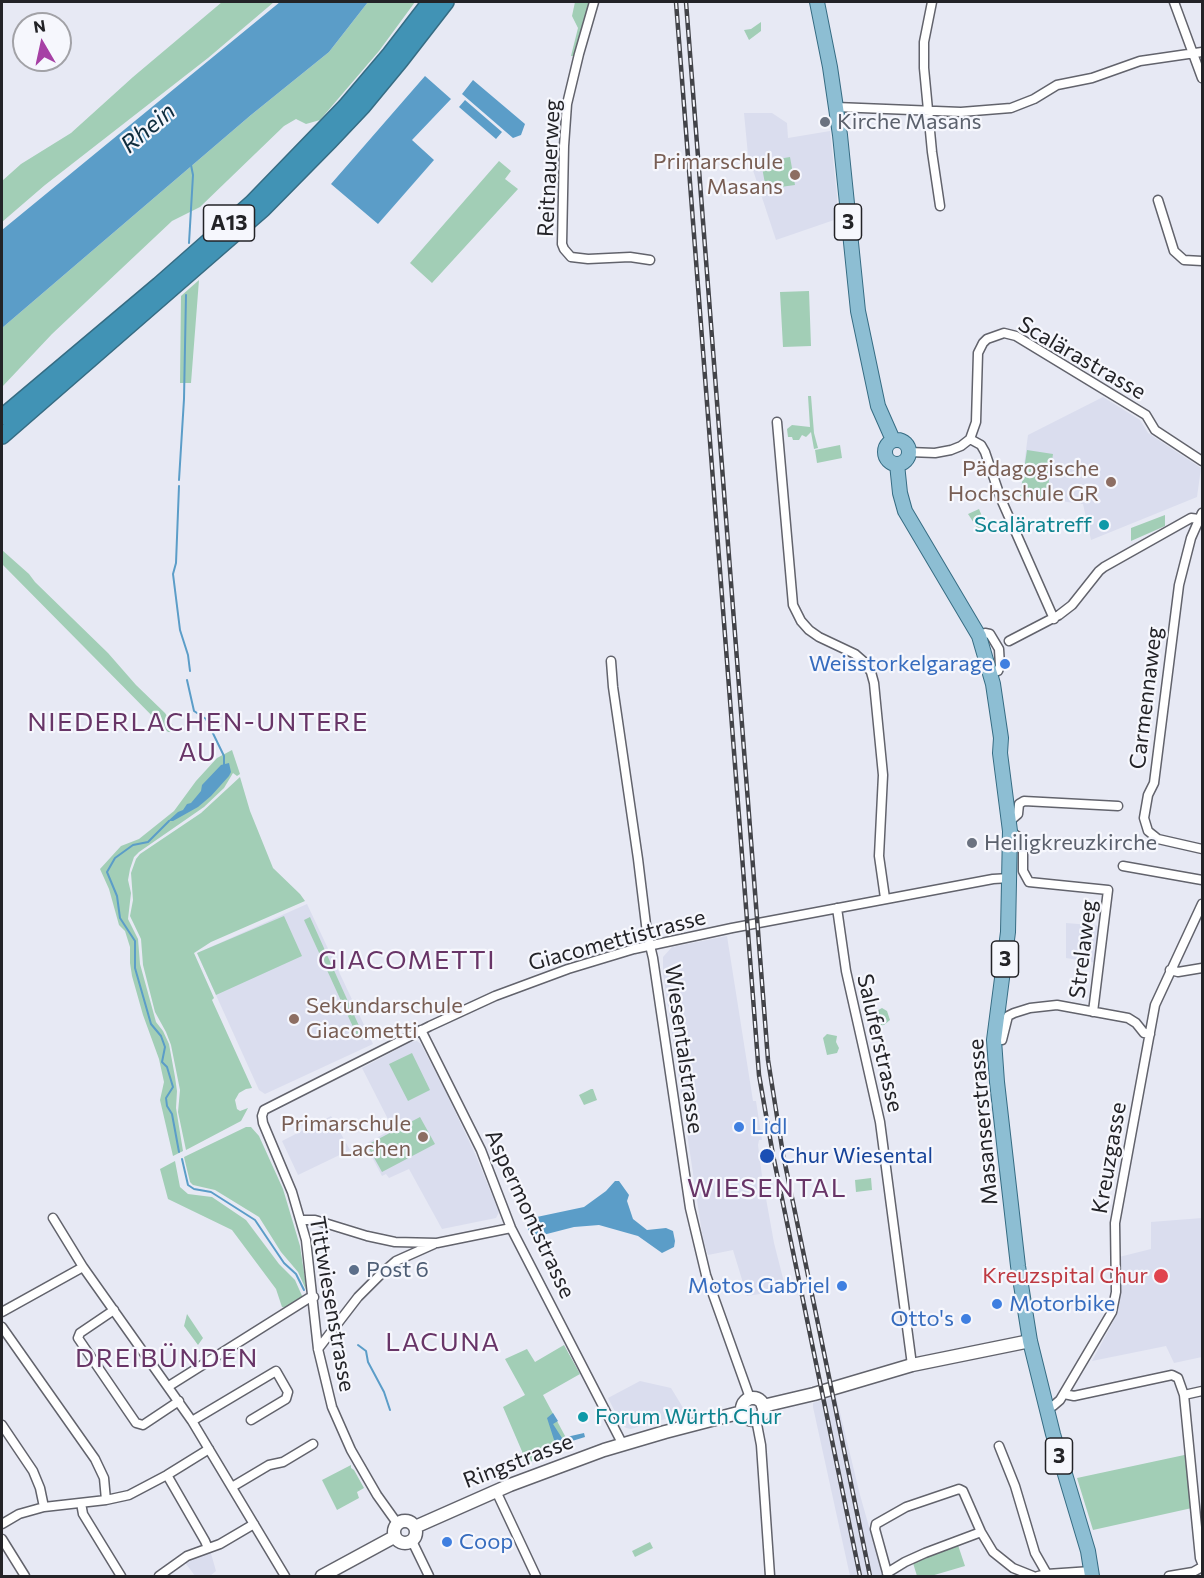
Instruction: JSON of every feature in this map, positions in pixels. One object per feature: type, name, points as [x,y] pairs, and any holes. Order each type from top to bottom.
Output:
[{"type":"highway","name":"A13","points":[[2,417],[159,285],[252,203],[345,107],[430,2]]},
{"type":"highway","name":"A13","points":[[2,436],[263,209],[363,106],[446,2]]},
{"type":"main road","name":"3","points":[[817,2],[836,107],[858,311],[878,406],[893,440]]},
{"type":"main road","name":"3","points":[[897,464],[890,462],[885,456],[887,444],[893,440],[904,442],[909,452]]},
{"type":"main road","points":[[897,464],[907,459],[909,452]]},
{"type":"main road","name":"Masanserstrasse","points":[[897,464],[898,484],[905,511],[979,636],[991,673],[1001,738],[1000,753],[1010,826],[1008,932],[994,1040],[996,1082],[1030,1341],[1046,1407],[1088,1551],[1092,1574]]},
{"type":"main road","points":[[763,1406],[814,1394],[912,1365],[1030,1341]]},
{"type":"main road","points":[[750,1398],[759,1401],[763,1406],[762,1414],[756,1419],[747,1418],[742,1412],[743,1404],[750,1398]]},
{"type":"main road","name":"Ringstrasse","points":[[414,1527],[551,1469],[623,1445],[742,1412]]},
{"type":"main road","points":[[409,1522],[414,1527],[416,1534],[408,1543],[400,1543],[394,1537],[393,1529],[397,1523],[409,1522]]},
{"type":"main road","points":[[322,1576],[394,1537]]},
{"type":"street","name":"Reitnauerweg","points":[[594,2],[567,104],[562,244],[571,257],[588,259],[630,257],[650,260]]},
{"type":"street","points":[[932,2],[924,45],[924,68],[940,206]]},
{"type":"street","points":[[1174,2],[1198,53],[1203,78]]},
{"type":"street","points":[[836,107],[975,112],[1011,108],[1034,99],[1057,84],[1092,78],[1136,62],[1198,53]]},
{"type":"street","points":[[1158,200],[1174,251],[1184,260],[1203,261]]},
{"type":"street","name":"Scalärastrasse","points":[[970,439],[976,422],[978,353],[987,339],[1004,333],[1016,336],[1146,415],[1155,430],[1203,461]]},
{"type":"street","points":[[777,422],[793,605],[801,621],[809,630],[855,654],[863,661],[871,672],[876,690],[883,775],[880,867],[885,898]]},
{"type":"street","points":[[909,452],[935,453],[951,450],[970,439],[981,445],[986,453],[1001,499],[1054,619]]},
{"type":"street","points":[[1009,641],[1054,619],[1072,604],[1104,567],[1191,518],[1201,516]]},
{"type":"street","name":"Carmennaweg","points":[[1201,516],[1184,559],[1179,585],[1155,777],[1148,795],[1144,818],[1148,831],[1158,839],[1203,849]]},
{"type":"street","name":"Wiesentalstrasse","points":[[611,661],[650,946],[694,1228],[709,1286],[750,1398]]},
{"type":"street","points":[[1010,826],[1018,814],[1019,804],[1024,801],[1118,806]]},
{"type":"street","name":"Strelaweg","points":[[1010,826],[1020,838],[1023,871],[1029,882],[1108,890],[1093,1012]]},
{"type":"street","points":[[1123,866],[1203,880]]},
{"type":"street","name":"Giacomettistrasse","points":[[262,1116],[268,1107],[422,1030],[524,984],[568,969],[650,946],[885,898],[1010,878]]},
{"type":"street","name":"Kreuzgasse","points":[[1046,1407],[1056,1404],[1064,1394],[1108,1322],[1115,1303],[1115,1223],[1155,1005],[1203,904]]},
{"type":"street","name":"Saluferstrasse","points":[[837,908],[846,971],[881,1132],[912,1365]]},
{"type":"street","points":[[1170,970],[1178,972],[1203,968]]},
{"type":"street","points":[[994,1040],[1002,1040],[1008,1016],[1022,1010],[1057,1005],[1133,1020],[1144,1033],[1150,1034]]},
{"type":"street","name":"Aspermontstrasse","points":[[422,1030],[481,1150],[512,1228],[623,1445]]},
{"type":"street","name":"Tittwiesenstrasse","points":[[262,1116],[301,1220],[314,1298],[318,1349],[337,1420],[366,1477],[397,1523]]},
{"type":"street","points":[[53,1218],[83,1267],[192,1421],[285,1576]]},
{"type":"street","points":[[301,1220],[315,1220],[395,1242],[437,1243]]},
{"type":"street","points":[[318,1349],[358,1297],[396,1261],[437,1243],[512,1228]]},
{"type":"street","points":[[395,1242],[398,1252],[396,1261]]},
{"type":"street","points":[[2,1312],[83,1267]]},
{"type":"street","points":[[169,1386],[309,1298],[314,1298]]},
{"type":"street","points":[[114,1310],[80,1333],[78,1338],[130,1415],[136,1423],[143,1425],[178,1401]]},
{"type":"street","points":[[2,1327],[100,1468],[104,1478],[106,1500]]},
{"type":"street","points":[[192,1421],[276,1371],[288,1392],[286,1400],[251,1420]]},
{"type":"street","points":[[1064,1394],[1074,1396],[1172,1376],[1179,1380],[1184,1395],[1200,1558],[1203,1565],[1193,1572],[1169,1576]]},
{"type":"street","points":[[1184,1395],[1203,1391]]},
{"type":"street","points":[[756,1419],[761,1445],[770,1576]]},
{"type":"street","points":[[2,1425],[33,1471],[44,1507]]},
{"type":"street","points":[[232,1487],[269,1466],[284,1462],[313,1444]]},
{"type":"street","points":[[999,1446],[1015,1486],[1042,1575],[1092,1574]]},
{"type":"street","points":[[2,1524],[20,1514],[44,1507],[106,1500],[139,1491],[209,1449]]},
{"type":"street","points":[[167,1475],[208,1548]]},
{"type":"street","points":[[981,1532],[925,1552],[904,1562],[888,1575],[875,1529],[876,1524],[906,1507],[959,1489],[963,1491],[988,1545],[999,1558],[1013,1569],[1033,1576]]},
{"type":"street","points":[[496,1491],[536,1576]]},
{"type":"street","points":[[81,1503],[83,1514],[121,1576]]},
{"type":"street","points":[[159,1576],[188,1556],[228,1540],[254,1524]]},
{"type":"street","points":[[2,1539],[25,1576]]},
{"type":"street","points":[[412,1541],[429,1576]]},
{"type":"shaded area","name":"Primarschule Masans","points":[[744,113],[772,113],[787,123],[788,138],[830,131],[837,196],[837,219],[776,240],[748,155]]},
{"type":"shaded area","name":"Pädagogische Hochschule GR","points":[[1103,397],[1140,420],[1148,433],[1201,468],[1197,497],[1091,540],[1083,504],[1020,496],[1028,435]]},
{"type":"shaded area","name":"Sekundarschule Giacometti","points":[[307,904],[373,1044],[265,1094],[259,1090],[197,953]]},
{"type":"shaded area","points":[[1066,923],[1102,926],[1097,963],[1066,958]]},
{"type":"shaded area","points":[[727,936],[753,1101],[756,1101],[762,1140],[759,1140],[758,1145],[762,1176],[774,1243],[786,1290],[747,1296],[733,1250],[708,1255],[703,1240],[663,973],[663,957],[672,947]]},
{"type":"shaded area","name":"Primarschule Lachen","points":[[417,1041],[421,1044],[446,1092],[476,1156],[499,1212],[496,1218],[442,1229],[409,1169],[389,1178],[386,1174],[382,1176],[365,1144],[393,1129],[362,1068]]},
{"type":"shaded area","points":[[331,1116],[350,1150],[298,1175],[282,1141]]},
{"type":"shaded area","name":"Kreuzspital Chur","points":[[1202,1218],[1202,1357],[1174,1363],[1166,1346],[1092,1361],[1113,1322],[1119,1305],[1119,1257],[1151,1249],[1151,1222]]},
{"type":"shaded area","points":[[640,1381],[671,1388],[685,1411],[683,1414],[631,1429],[622,1425],[608,1398]]},
{"type":"shaded area","points":[[836,1396],[883,1576],[850,1576],[813,1407],[813,1403]]},
{"type":"shaded area","points":[[210,1550],[216,1571],[210,1576],[195,1576],[184,1561]]},
{"type":"green space","points":[[222,2],[274,2],[208,58],[45,185],[2,222],[2,181],[21,164],[71,133]]},
{"type":"green space","points":[[368,2],[415,2],[379,51],[320,120],[306,124],[296,119],[284,126],[200,207],[172,221],[52,334],[2,387],[2,328],[251,115],[329,52]]},
{"type":"green space","points":[[575,2],[591,2],[575,56],[571,56],[578,28],[572,16]]},
{"type":"green space","points":[[761,22],[761,31],[749,40],[744,30],[751,29]]},
{"type":"green space","points":[[790,157],[795,185],[766,189],[761,162]]},
{"type":"green space","points":[[499,161],[511,171],[505,179],[518,189],[432,283],[410,263]]},
{"type":"green space","points":[[199,280],[191,383],[180,383],[181,296]]},
{"type":"green space","points":[[809,291],[811,346],[783,347],[780,292]]},
{"type":"green space","points":[[808,396],[811,396],[814,433],[818,448],[814,449],[811,432],[806,437],[802,435],[799,440],[793,440],[792,437],[788,437],[787,429],[792,425],[810,427]]},
{"type":"green space","points":[[840,445],[842,458],[817,463],[815,450]]},
{"type":"green space","points":[[1027,450],[1053,454],[1046,500],[1020,496]]},
{"type":"green space","points":[[979,509],[986,526],[978,529],[968,514]]},
{"type":"green space","points":[[1165,515],[1165,526],[1131,541],[1131,528]]},
{"type":"green space","points":[[2,550],[108,653],[165,713],[177,732],[168,732],[2,564]]},
{"type":"green space","points":[[232,750],[240,774],[237,776],[233,773],[224,788],[204,807],[139,852],[134,857],[128,880],[131,893],[128,919],[138,939],[140,964],[156,1022],[169,1044],[175,1077],[176,1108],[183,1151],[173,1156],[160,1100],[164,1082],[159,1059],[132,976],[130,947],[125,931],[119,925],[109,889],[100,869],[121,846],[139,839],[174,811],[196,781],[217,758]]},
{"type":"green space","points":[[240,777],[250,811],[273,868],[305,901],[211,942],[194,953],[214,998],[212,1000],[252,1088],[239,1093],[235,1100],[237,1109],[240,1111],[248,1108],[241,1121],[186,1150],[178,1112],[180,1090],[171,1045],[155,1012],[143,965],[141,939],[130,916],[133,900],[131,873],[140,854],[201,813]]},
{"type":"green space","points":[[284,916],[302,956],[216,995],[197,953]]},
{"type":"green space","points":[[310,917],[364,1037],[359,1040],[304,920]]},
{"type":"green space","points":[[882,1008],[887,1011],[890,1020],[884,1025],[875,1026],[873,1013]]},
{"type":"green space","points":[[827,1034],[837,1036],[836,1042],[839,1048],[837,1053],[827,1055],[823,1038]]},
{"type":"green space","points":[[412,1053],[430,1090],[408,1101],[389,1064]]},
{"type":"green space","points":[[591,1089],[597,1100],[584,1105],[579,1095]]},
{"type":"green space","points":[[420,1117],[435,1144],[382,1172],[367,1145]]},
{"type":"green space","points":[[246,1127],[251,1127],[259,1136],[283,1189],[300,1246],[307,1292],[298,1272],[281,1252],[259,1217],[215,1190],[193,1185],[190,1182],[184,1157]]},
{"type":"green space","points":[[175,1161],[180,1187],[188,1194],[212,1197],[246,1220],[279,1264],[295,1280],[303,1298],[286,1308],[282,1307],[276,1289],[232,1230],[168,1199],[160,1169]]},
{"type":"green space","points":[[871,1178],[872,1190],[856,1192],[855,1180]]},
{"type":"green space","points":[[187,1314],[203,1338],[198,1345],[184,1326]]},
{"type":"green space","points":[[564,1345],[580,1374],[543,1395],[571,1447],[527,1463],[503,1407],[525,1395],[505,1359],[527,1349],[535,1362]]},
{"type":"green space","points":[[1189,1454],[1192,1508],[1093,1530],[1077,1478]]},
{"type":"green space","points":[[351,1465],[364,1488],[357,1492],[359,1498],[337,1510],[322,1480]]},
{"type":"green space","points":[[650,1542],[653,1548],[635,1557],[632,1551]]},
{"type":"green space","points":[[958,1545],[965,1566],[931,1576],[917,1576],[913,1563]]},
{"type":"water","name":"Rhein","points":[[280,2],[368,2],[329,52],[251,115],[2,328],[2,230]]},
{"type":"water","points":[[425,76],[451,99],[412,140],[434,160],[378,224],[331,184]]},
{"type":"water","points":[[473,80],[525,124],[521,135],[513,138],[462,94]]},
{"type":"water","points":[[465,100],[502,132],[496,139],[459,107]]},
{"type":"water","points":[[229,763],[231,772],[229,776],[211,796],[198,807],[173,821],[168,821],[191,803],[201,791],[202,785],[221,765]]},
{"type":"water","points":[[615,1181],[619,1181],[629,1195],[627,1201],[633,1219],[647,1230],[666,1228],[673,1231],[674,1247],[662,1253],[638,1236],[599,1225],[574,1227],[539,1236],[528,1230],[532,1218],[584,1207],[606,1191]]},
{"type":"water","points":[[553,1413],[558,1421],[553,1424],[562,1438],[584,1433],[585,1437],[556,1446],[547,1418]]},
{"type":"waterway","points":[[189,243],[193,175],[191,165]]},
{"type":"waterway","points":[[179,480],[184,399],[186,295]]},
{"type":"waterway","points":[[179,486],[176,563],[173,574],[180,630],[188,655],[190,671]]},
{"type":"waterway","points":[[187,680],[194,711],[206,719],[224,756],[224,765]]},
{"type":"waterway","points":[[169,821],[148,842],[133,845],[115,858],[107,872],[117,896],[120,918],[135,941],[135,968],[151,1024],[161,1036],[165,1047],[162,1062],[167,1067],[173,1087],[166,1098],[167,1106],[172,1114],[179,1152]]},
{"type":"waterway","points":[[182,1159],[188,1185],[194,1189],[211,1192],[255,1220],[284,1263],[296,1274],[304,1290]]},
{"type":"waterway","points":[[358,1345],[366,1351],[368,1362],[384,1392],[390,1410]]},
{"type":"railway","points":[[676,2],[759,1075],[773,1155],[860,1576]]},
{"type":"railway","points":[[686,2],[768,1060],[783,1154],[870,1576]]},
{"type":"place","name":"Kirche Masans","points":[[825,122]]},
{"type":"place","name":"Primarschule Masans","points":[[795,175]]},
{"type":"place","name":"Pädagogische Hochschule GR","points":[[1111,482]]},
{"type":"place","name":"Scaläratreff","points":[[1104,525]]},
{"type":"place","name":"Weisstorkelgarage","points":[[1005,664]]},
{"type":"place","name":"Heiligkreuzkirche","points":[[972,843]]},
{"type":"place","name":"Sekundarschule Giacometti","points":[[294,1019]]},
{"type":"place","name":"Lidl","points":[[739,1127]]},
{"type":"place","name":"Primarschule Lachen","points":[[423,1137]]},
{"type":"place","name":"Chur Wiesental","points":[[767,1156]]},
{"type":"place","name":"Post 6","points":[[354,1270]]},
{"type":"place","name":"Kreuzspital Chur","points":[[1161,1276]]},
{"type":"place","name":"Motos Gabriel","points":[[842,1286]]},
{"type":"place","name":"Motorbike","points":[[997,1304]]},
{"type":"place","name":"Otto's","points":[[966,1319]]},
{"type":"place","name":"Forum Würth Chur","points":[[583,1417]]},
{"type":"place","name":"Coop","points":[[447,1542]]},
{"type":"district","name":"NIEDERLACHEN-UNTERE AU","points":[[198,737]]},
{"type":"district","name":"GIACOMETTI","points":[[407,960]]},
{"type":"district","name":"WIESENTAL","points":[[767,1188]]},
{"type":"district","name":"LACUNA","points":[[443,1342]]},
{"type":"district","name":"DREIBÜNDEN","points":[[167,1358]]}]
